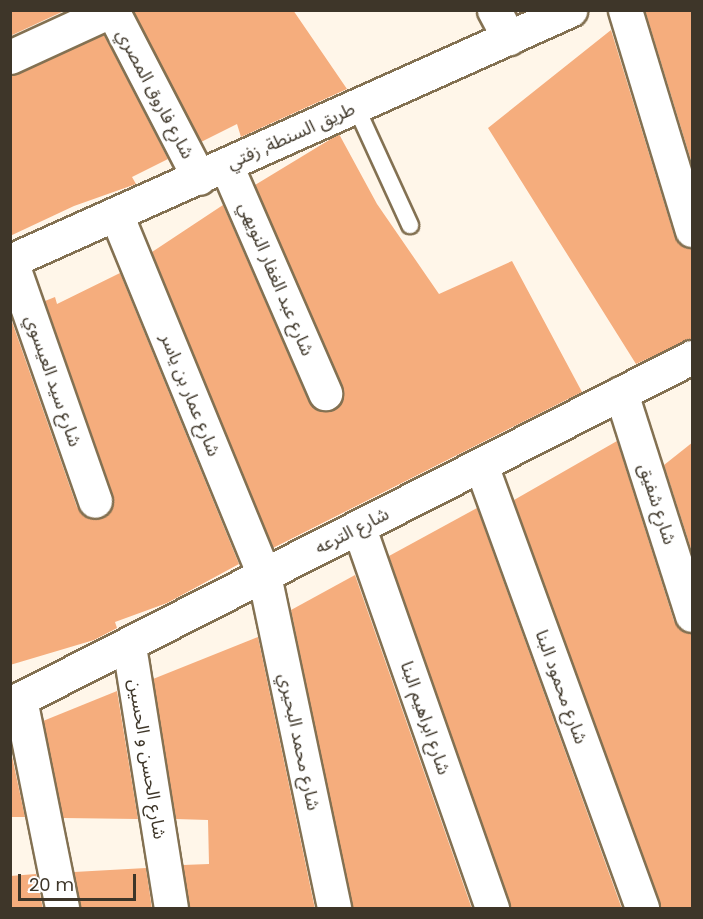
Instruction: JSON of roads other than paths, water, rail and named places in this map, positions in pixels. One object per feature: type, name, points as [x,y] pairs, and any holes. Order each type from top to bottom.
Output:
[{"type":"street","points":[[10,57],[112,10]]},
{"type":"street","name":"شارع فاروق المصري","points":[[112,10],[213,171]]},
{"type":"street","name":"طريق السنطة, زفتي","points":[[11,261],[356,107],[502,24],[570,10]]},
{"type":"street","points":[[626,10],[693,230]]},
{"type":"street","name":"شارع عبد الغفار النويهي","points":[[213,171],[325,393]]},
{"type":"street","name":"شارع عمار بن ياسر","points":[[116,214],[264,575]]},
{"type":"street","name":"شارع سيد العيسوي","points":[[11,261],[95,501]]},
{"type":"street","name":"شارع الترعه","points":[[15,701],[129,646],[621,393],[690,367]]},
{"type":"street","name":"شارع شفيق","points":[[621,393],[693,615]]},
{"type":"street","name":"شارع محمود البنا","points":[[481,465],[642,909]]},
{"type":"street","name":"شارع ابراهيم البنا","points":[[359,528],[492,909]]},
{"type":"street","name":"شارع محمد البحيري","points":[[264,575],[334,909]]},
{"type":"street","name":"شارع الحسن و الحسين","points":[[129,646],[171,909]]},
{"type":"street","points":[[15,701],[62,909]]},
{"type":"lane","points":[[356,107],[410,225]]}]
